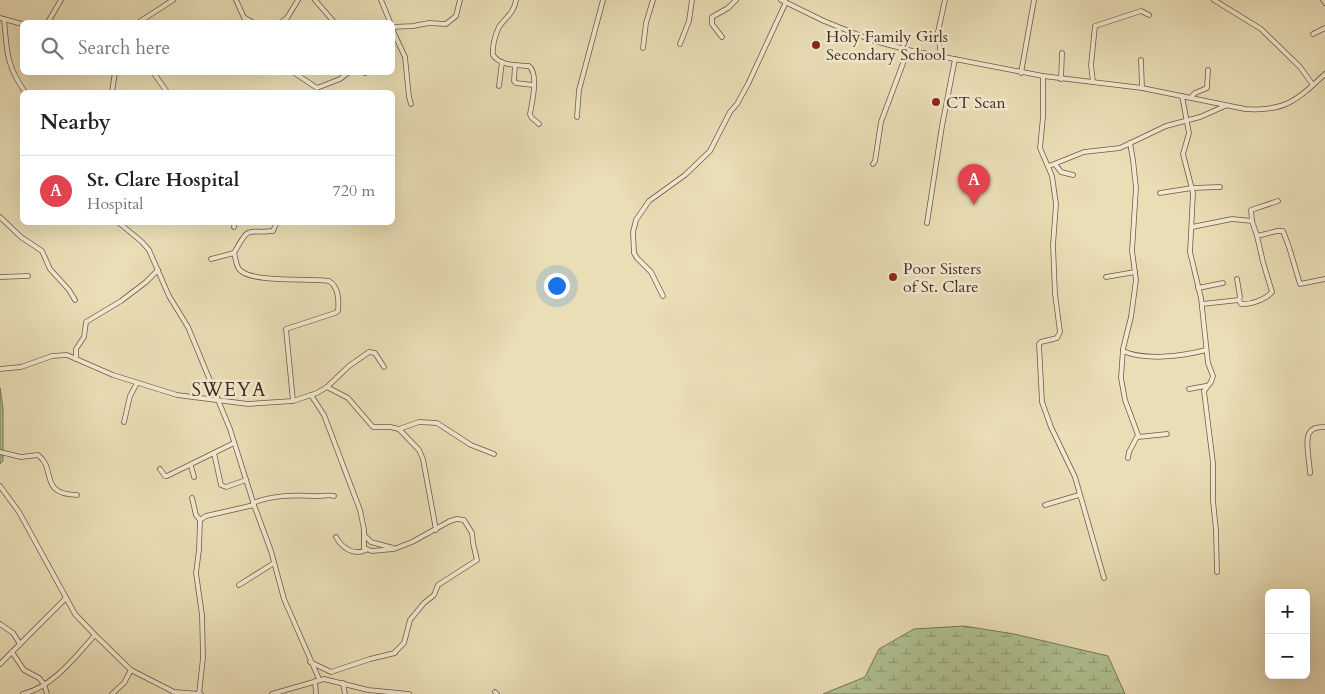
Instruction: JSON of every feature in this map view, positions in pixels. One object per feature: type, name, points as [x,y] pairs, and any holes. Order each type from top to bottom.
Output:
[{"type":"street","points":[[49,20],[61,0]]},
{"type":"street","points":[[142,20],[173,0]]},
{"type":"street","points":[[236,0],[246,20]]},
{"type":"street","points":[[284,20],[298,0]]},
{"type":"street","points":[[315,0],[332,20]]},
{"type":"street","points":[[381,0],[389,20]]},
{"type":"street","points":[[395,28],[429,23],[446,24],[456,16],[460,0]]},
{"type":"street","points":[[516,0],[514,10],[500,26],[495,37],[493,55],[497,61],[529,66],[532,69],[534,92],[531,117],[539,124]]},
{"type":"street","points":[[577,117],[579,90],[603,0]]},
{"type":"street","points":[[643,48],[646,23],[653,0]]},
{"type":"street","points":[[680,44],[689,21],[692,0]]},
{"type":"street","points":[[722,37],[712,24],[712,17],[728,8],[736,0]]},
{"type":"street","points":[[781,0],[824,21],[871,40],[908,50],[1021,73],[1142,88],[1225,106],[1259,110],[1286,104],[1300,97],[1325,74]]},
{"type":"street","points":[[941,57],[938,32],[944,0]]},
{"type":"street","points":[[1021,73],[1034,0]]},
{"type":"street","points":[[1214,0],[1261,29],[1300,67],[1312,85]]},
{"type":"street","points":[[663,296],[651,272],[634,253],[633,232],[636,220],[649,201],[685,175],[710,151],[730,112],[737,104],[748,84],[786,2]]},
{"type":"street","points":[[1094,82],[1091,65],[1095,26],[1141,11],[1150,15]]},
{"type":"street","points":[[20,23],[2,18],[7,56],[16,78],[24,90]]},
{"type":"street","points":[[1313,34],[1325,28]]},
{"type":"street","points":[[395,35],[405,57],[411,104]]},
{"type":"street","points":[[873,164],[881,122],[908,50]]},
{"type":"street","points":[[1061,79],[1062,53]]},
{"type":"street","points":[[927,223],[932,182],[955,59]]},
{"type":"street","points":[[1141,60],[1142,88]]},
{"type":"street","points":[[499,86],[502,62]]},
{"type":"street","points":[[515,65],[514,80],[516,83],[533,84]]},
{"type":"street","points":[[1192,98],[1195,93],[1207,88],[1208,70]]},
{"type":"street","points":[[112,90],[115,75]]},
{"type":"street","points":[[156,75],[166,90]]},
{"type":"street","points":[[298,75],[317,88],[345,75]]},
{"type":"street","points":[[1043,76],[1043,117],[1040,148],[1052,176],[1056,204],[1053,245],[1060,332],[1057,338],[1039,342],[1038,344],[1042,402],[1051,427],[1075,477],[1104,578]]},
{"type":"street","points":[[1182,96],[1189,133],[1184,154],[1192,188],[1190,252],[1202,304],[1208,363],[1213,376],[1204,391],[1213,463],[1217,572]]},
{"type":"street","points":[[1049,166],[1084,152],[1120,148],[1166,126],[1200,117],[1225,106]]},
{"type":"street","points":[[1130,143],[1136,188],[1132,251],[1135,285],[1131,317],[1123,351],[1122,390],[1138,438]]},
{"type":"street","points":[[1055,164],[1061,172],[1073,175]]},
{"type":"street","points":[[1160,193],[1192,188],[1220,187]]},
{"type":"street","points":[[1238,300],[1241,304],[1246,304],[1267,297],[1272,292],[1252,221],[1251,210],[1278,201]]},
{"type":"street","points":[[0,217],[21,237],[42,251],[50,269],[69,290],[75,300]]},
{"type":"street","points":[[1192,227],[1232,219],[1252,221]]},
{"type":"street","points":[[121,225],[146,247],[169,296],[188,327],[234,443],[271,551],[284,599],[317,680],[316,694]]},
{"type":"street","points":[[211,259],[234,253],[250,231],[272,232],[275,230],[276,225]]},
{"type":"street","points":[[1257,236],[1283,231],[1300,284],[1325,279]]},
{"type":"street","points":[[234,253],[237,266],[242,272],[295,281],[329,280],[336,287],[338,310],[335,313],[286,329],[293,401]]},
{"type":"street","points":[[76,359],[76,349],[84,337],[86,322],[121,301],[158,270]]},
{"type":"street","points":[[1106,277],[1135,272]]},
{"type":"street","points":[[0,277],[28,276]]},
{"type":"street","points":[[1237,279],[1240,297],[1238,300]]},
{"type":"street","points":[[1198,288],[1223,283]]},
{"type":"street","points":[[1202,304],[1238,300]]},
{"type":"street","points":[[1123,351],[1141,355],[1163,356],[1206,350]]},
{"type":"street","points":[[0,369],[21,367],[58,354],[67,355],[112,375],[177,395],[248,404],[293,401],[311,395],[327,387],[349,366],[370,352],[375,354],[384,367]]},
{"type":"street","points":[[124,422],[130,396],[137,383]]},
{"type":"street","points":[[1189,389],[1208,386]]},
{"type":"street","points":[[327,387],[348,398],[373,428],[390,427],[399,430],[419,450],[423,459],[436,530]]},
{"type":"street","points":[[311,395],[328,424],[360,510],[364,548],[366,550]]},
{"type":"street","points":[[399,430],[419,422],[437,424],[471,444],[494,454]]},
{"type":"street","points":[[1310,473],[1307,442],[1309,433],[1313,429],[1325,427]]},
{"type":"street","points":[[1128,458],[1129,452],[1138,438],[1167,434]]},
{"type":"street","points":[[160,469],[167,476],[191,466],[234,443]]},
{"type":"street","points":[[0,452],[21,458],[38,455],[44,462],[49,480],[55,488],[64,493],[77,495]]},
{"type":"street","points":[[214,452],[221,485],[226,487],[246,480]]},
{"type":"street","points":[[191,466],[194,477]]},
{"type":"street","points":[[0,486],[19,512],[75,614],[95,635],[131,670],[174,692],[200,694],[203,658],[202,615],[196,573],[200,550],[200,520],[196,515],[192,498]]},
{"type":"street","points":[[1046,506],[1079,495]]},
{"type":"street","points":[[200,520],[206,516],[254,504],[268,497],[334,496]]},
{"type":"street","points":[[310,662],[331,672],[370,659],[396,653],[404,642],[410,620],[424,603],[434,595],[438,585],[477,560],[472,543],[472,532],[464,520],[453,520],[412,542],[394,548],[356,552],[339,543],[336,537]]},
{"type":"street","points":[[364,535],[371,542],[394,548]]},
{"type":"street","points":[[239,584],[274,563]]},
{"type":"street","points":[[0,664],[66,598]]},
{"type":"street","points":[[0,624],[20,644]]},
{"type":"street","points":[[23,694],[58,675],[95,635]]},
{"type":"street","points":[[12,652],[24,670],[35,674],[44,684],[47,694]]},
{"type":"street","points":[[112,694],[124,683],[131,670]]},
{"type":"street","points":[[331,672],[333,680]]},
{"type":"street","points":[[272,694],[317,680],[333,680],[368,690],[409,694]]},
{"type":"street","points":[[343,683],[345,694]]},
{"type":"green space","points":[[0,388],[3,408],[3,461],[0,464]]},
{"type":"green space","points":[[964,626],[1014,634],[1108,656],[1125,694],[823,694],[865,677],[879,649],[914,629]]},
{"type":"place","name":"Holy Family Girls Secondary School","points":[[816,45]]},
{"type":"place","name":"CT Scan","points":[[936,102]]},
{"type":"place","name":"St. Clare Hospital","points":[[974,205]]},
{"type":"place","name":"Poor Sisters of St. Clare","points":[[893,277]]},
{"type":"district","name":"SWEYA","points":[[229,389]]}]
